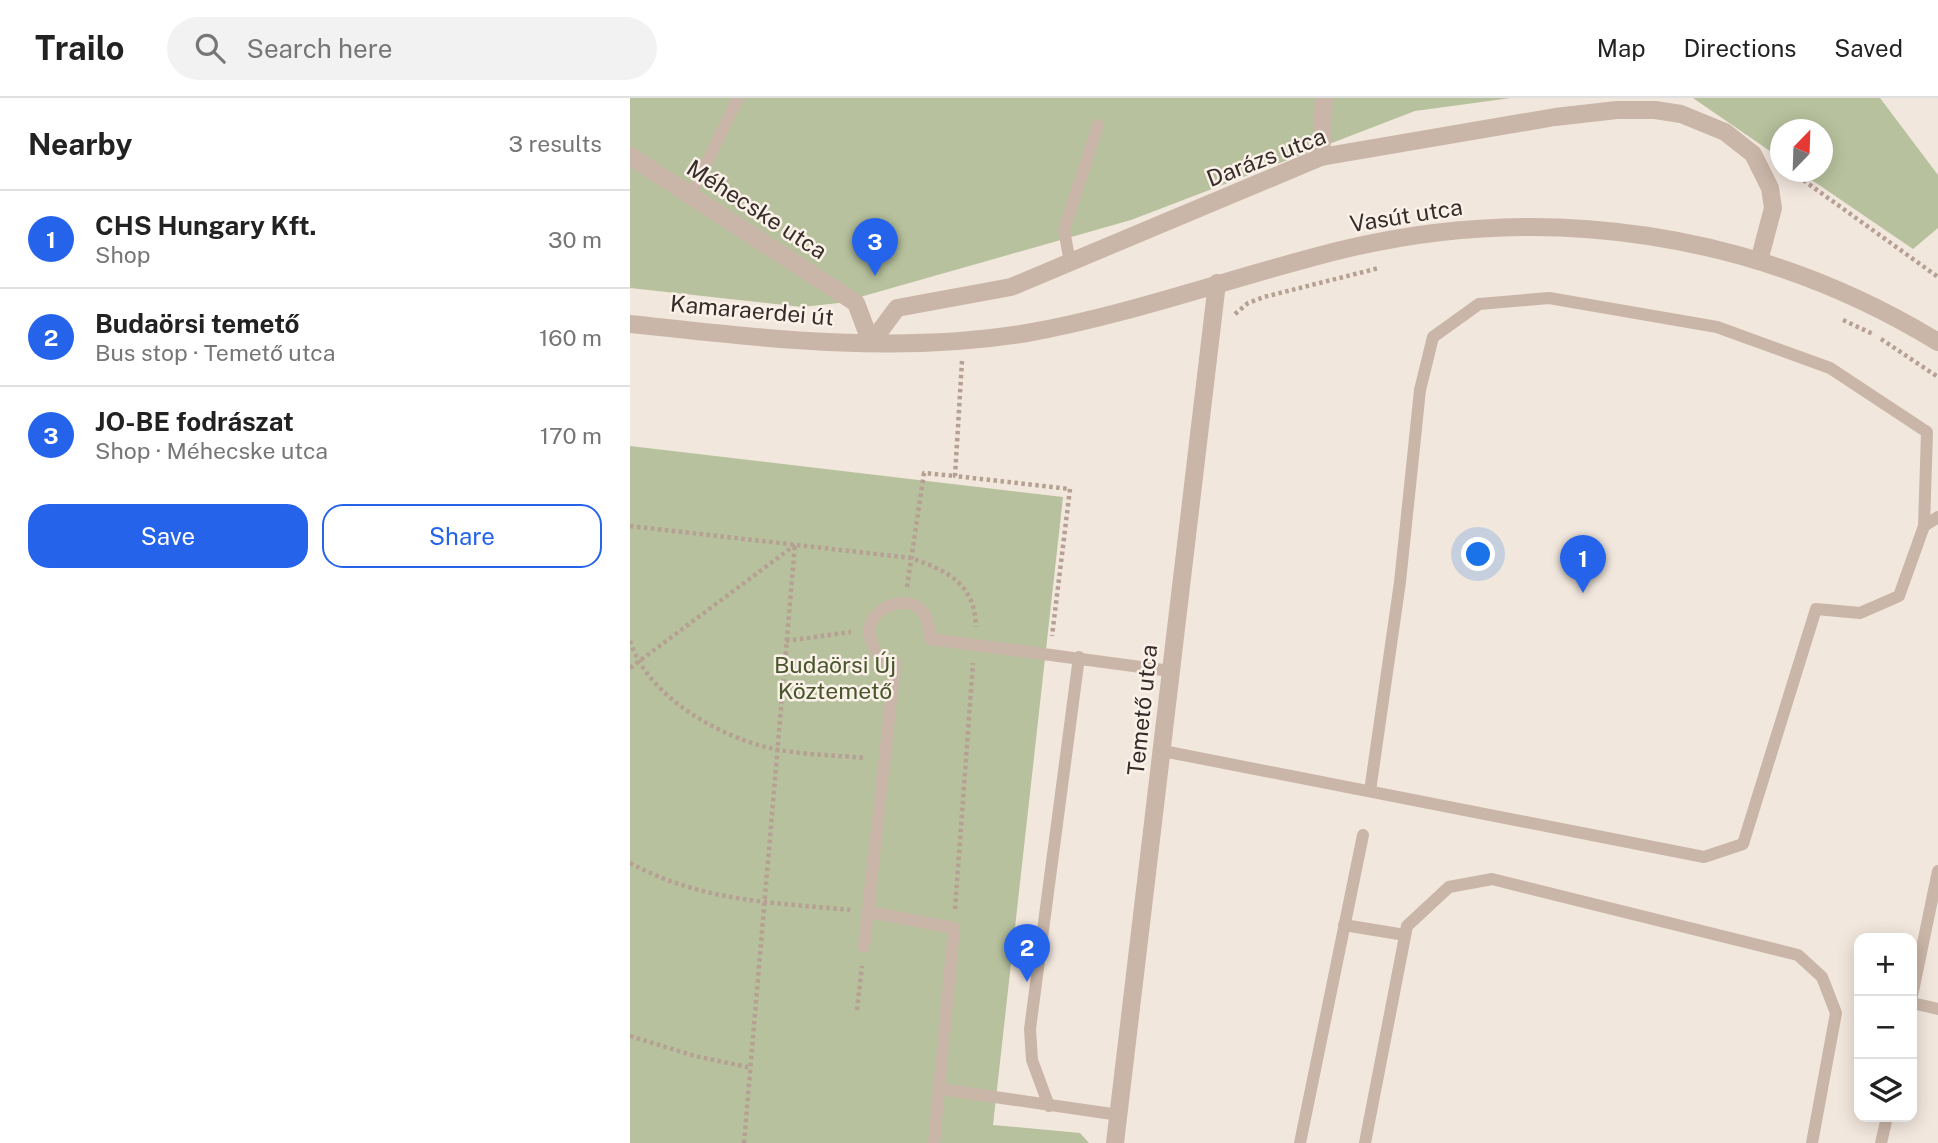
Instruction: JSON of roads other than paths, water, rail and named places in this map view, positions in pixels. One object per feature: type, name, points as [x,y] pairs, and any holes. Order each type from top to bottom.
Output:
[{"type":"street","points":[[1321,157],[1324,98]]},
{"type":"street","name":"Darázs utca","points":[[871,342],[897,308],[1011,287],[1321,157],[1555,117],[1617,110],[1654,110],[1681,114],[1715,127],[1753,154],[1763,170],[1773,208],[1759,261]]},
{"type":"street","name":"Méhecske utca","points":[[630,156],[856,303],[871,342]]},
{"type":"street","name":"Vasút utca","points":[[871,342],[963,340],[1026,333],[1085,320],[1341,250],[1454,229],[1569,226],[1621,230],[1712,247],[1759,261],[1868,302],[1938,342]]},
{"type":"street","name":"Temető utca","points":[[1115,1143],[1217,283]]},
{"type":"street","name":"Kamaraerdei út","points":[[630,324],[788,341],[871,342]]},
{"type":"lane","points":[[691,195],[738,98]]},
{"type":"lane","points":[[1070,262],[1063,230],[1098,125]]},
{"type":"lane","points":[[1370,791],[1400,582],[1420,390],[1433,338],[1479,304],[1549,298],[1717,327],[1830,368],[1938,441]]},
{"type":"lane","points":[[1163,751],[1704,857],[1743,844],[1816,609],[1860,613],[1899,596],[1924,526],[1927,432]]},
{"type":"lane","points":[[1924,526],[1938,517]]},
{"type":"lane","points":[[864,947],[895,664],[878,656],[869,629],[878,611],[895,603],[917,607],[926,616],[930,639],[1171,671]]},
{"type":"lane","points":[[1049,1106],[1032,1060],[1031,1029],[1079,657]]},
{"type":"lane","points":[[1300,1143],[1363,835]]},
{"type":"lane","points":[[1917,972],[1937,878]]},
{"type":"lane","points":[[1365,1143],[1407,926],[1450,887],[1492,879],[1798,955],[1822,977],[1836,1013],[1812,1143]]},
{"type":"lane","points":[[869,912],[954,928],[934,1143]]},
{"type":"lane","points":[[1344,925],[1405,936]]},
{"type":"lane","points":[[1917,1004],[1938,1009]]},
{"type":"lane","points":[[940,1089],[1119,1115]]},
{"type":"lane","points":[[1881,1143],[1886,1122]]},
{"type":"place","name":"JO-BE fodrászat","points":[[875,276]]},
{"type":"place","name":"CHS Hungary Kft.","points":[[1583,593]]},
{"type":"place","name":"Budaörsi temető","points":[[1027,982]]},
{"type":"park label","name":"Budaörsi Új Köztemető","points":[[835,677]]}]
